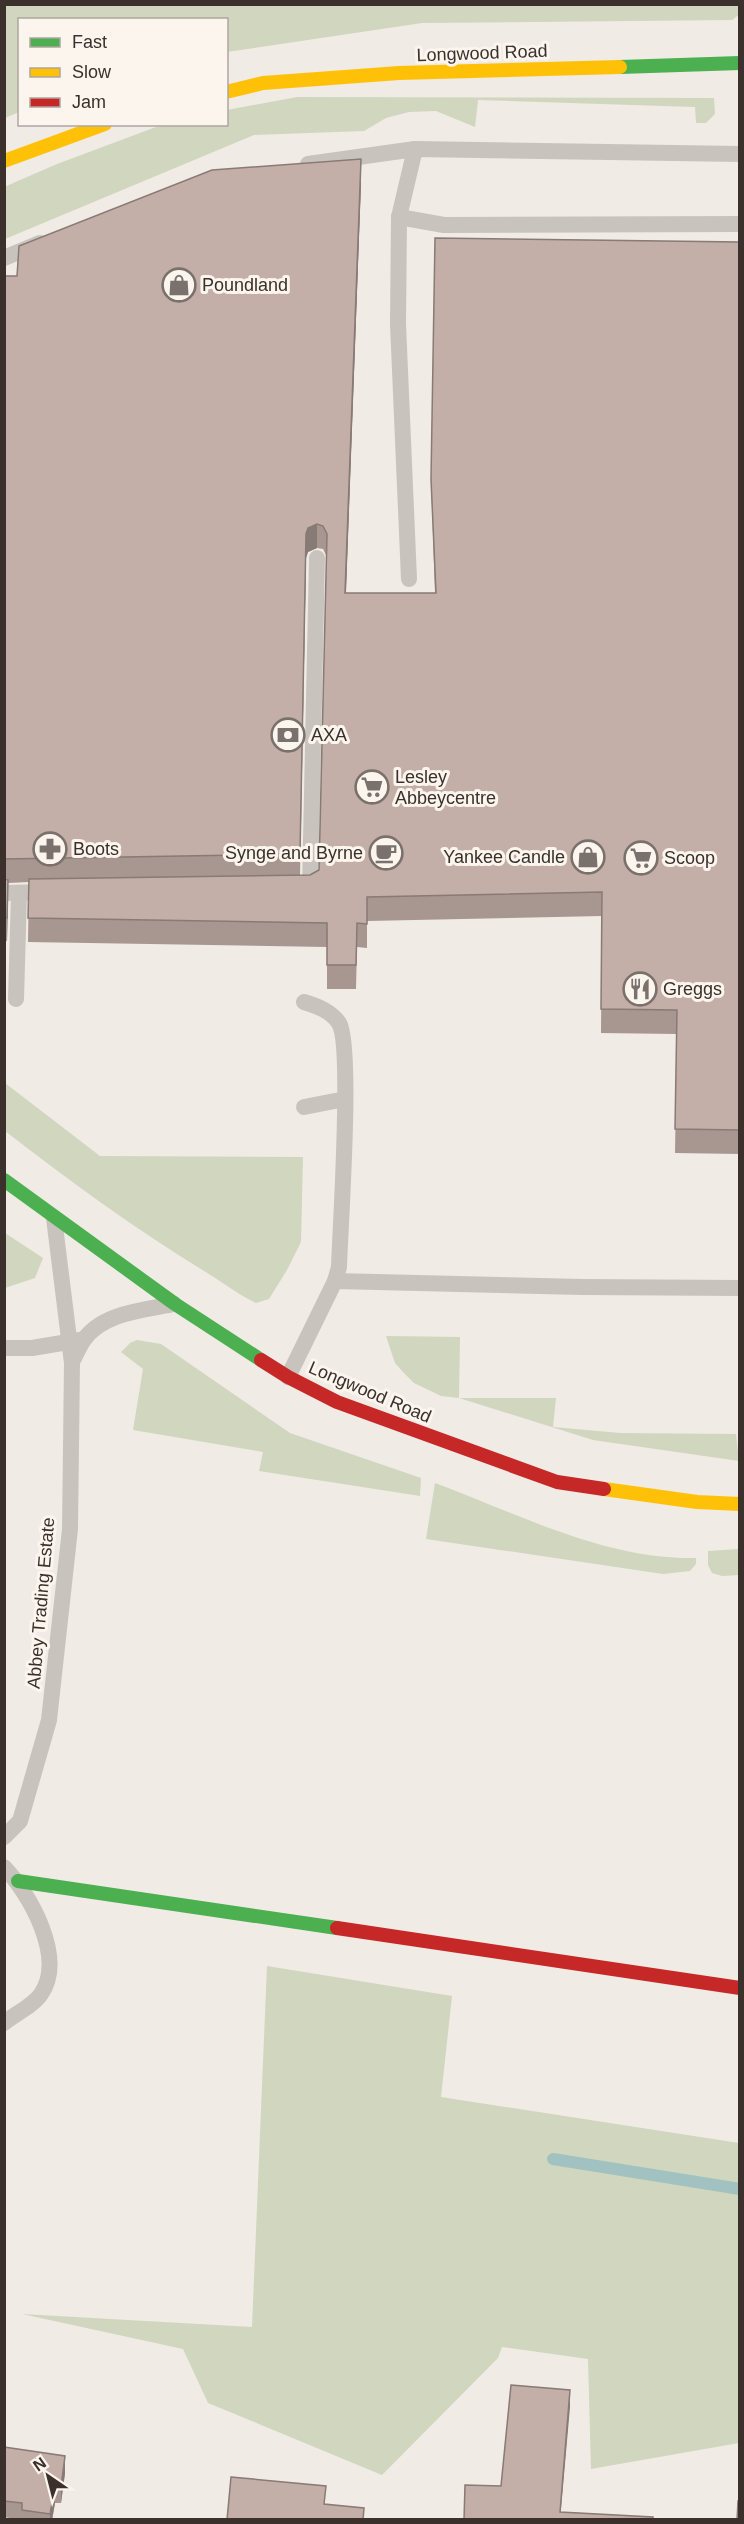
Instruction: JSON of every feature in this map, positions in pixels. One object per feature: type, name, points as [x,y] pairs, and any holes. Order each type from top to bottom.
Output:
[{"type":"street","name":"Longwood Road","points":[[228,92],[263,84],[399,73],[740,63]]},
{"type":"street","points":[[4,161],[100,126]]},
{"type":"street","name":"Longwood Road","points":[[4,1180],[175,1304],[288,1377],[357,1409],[557,1482],[697,1502],[740,1504]]},
{"type":"street","points":[[18,1881],[740,1988]]},
{"type":"lane","points":[[409,579],[398,324],[399,218],[415,149]]},
{"type":"lane","points":[[296,166],[415,149],[740,154]]},
{"type":"lane","points":[[399,218],[444,225],[740,224]]},
{"type":"lane","points":[[4,258],[59,235]]},
{"type":"lane","points":[[290,888],[310,888],[317,558]]},
{"type":"lane","points":[[16,999],[12,892],[63,892]]},
{"type":"lane","points":[[288,1377],[335,1281],[339,1267],[345,1041],[339,1023],[322,1008],[304,1002]]},
{"type":"lane","points":[[304,1107],[345,1099]]},
{"type":"lane","points":[[4,1348],[32,1348],[77,1341],[54,1218]]},
{"type":"lane","points":[[335,1281],[740,1288]]},
{"type":"lane","name":"Abbey Trading Estate","points":[[4,1837],[20,1821],[49,1720],[70,1529],[72,1363],[77,1341],[106,1321],[132,1312],[175,1304]]},
{"type":"lane","points":[[4,1867],[18,1881],[41,1923],[51,1970],[41,1994],[4,2023]]},
{"type":"green space","points":[[5,4],[739,4],[740,14],[732,20],[422,23],[228,52],[228,18],[18,18],[18,112],[5,118]]},
{"type":"green space","points":[[297,97],[714,98],[715,114],[706,123],[696,123],[695,107],[478,100],[475,127],[436,111],[409,112],[386,118],[364,131],[254,135],[5,239],[4,187],[57,164],[156,127],[228,126],[228,110]]},
{"type":"green space","points":[[5,1083],[100,1156],[303,1157],[301,1242],[269,1299],[256,1303],[156,1241],[5,1131]]},
{"type":"green space","points":[[5,1233],[43,1258],[35,1278],[5,1288]]},
{"type":"green space","points":[[386,1336],[460,1337],[459,1398],[441,1396],[414,1383],[395,1363]]},
{"type":"green space","points":[[137,1340],[161,1344],[290,1433],[421,1478],[420,1496],[259,1471],[263,1452],[133,1430],[143,1369],[121,1352]]},
{"type":"green space","points":[[459,1398],[556,1398],[553,1427],[620,1433],[736,1434],[739,1461],[593,1440]]},
{"type":"green space","points":[[435,1483],[563,1533],[629,1551],[662,1557],[696,1558],[696,1564],[690,1571],[663,1574],[426,1539]]},
{"type":"green space","points":[[739,1549],[739,1575],[722,1576],[712,1573],[708,1565],[708,1551]]},
{"type":"green space","points":[[267,1966],[452,1996],[441,2097],[739,2143],[739,2443],[591,2469],[588,2359],[502,2347],[498,2358],[382,2475],[208,2403],[183,2349],[22,2314],[252,2327]]},
{"type":"building","name":"Lesley Abbeycentre","points":[[361,159],[345,593],[436,593],[431,479],[435,238],[740,242],[740,1130],[675,1129],[677,1010],[601,1009],[602,892],[367,897],[367,924],[357,923],[356,965],[327,965],[327,923],[28,918],[29,879],[310,875],[319,870],[327,534],[323,526],[317,524],[308,528],[306,534],[300,854],[4,859],[4,276],[17,276],[19,246],[212,170]]},
{"type":"building","points":[[4,879],[8,880],[7,918],[4,918]]},
{"type":"building","points":[[511,2385],[570,2390],[560,2512],[653,2517],[653,2520],[464,2520],[465,2485],[501,2486]]},
{"type":"building","points":[[4,2447],[65,2456],[61,2487],[55,2486],[50,2514],[22,2510],[22,2503],[4,2501]]},
{"type":"building","points":[[231,2477],[326,2486],[324,2504],[364,2508],[363,2520],[227,2520]]},
{"type":"building","points":[[738,2501],[740,2501],[740,2520],[737,2520]]},
{"type":"waterway","points":[[553,2159],[740,2189]]},
{"type":"traffic: fast","points":[[620,67],[740,63]]},
{"type":"traffic: fast","points":[[4,1180],[175,1304],[261,1360]]},
{"type":"traffic: fast","points":[[18,1881],[337,1928]]},
{"type":"traffic: slow","points":[[228,92],[263,83],[399,73],[620,67]]},
{"type":"traffic: slow","points":[[4,161],[100,126]]},
{"type":"traffic: slow","points":[[604,1489],[697,1502],[740,1504]]},
{"type":"traffic: jam","points":[[261,1360],[288,1377],[337,1402],[557,1482],[604,1489]]},
{"type":"traffic: jam","points":[[337,1928],[740,1988]]},
{"type":"place","name":"Poundland","points":[[179,285]]},
{"type":"place","name":"AXA","points":[[288,735]]},
{"type":"place","name":"Lesley Abbeycentre","points":[[372,787]]},
{"type":"place","name":"Boots","points":[[50,849]]},
{"type":"place","name":"Synge and Byrne","points":[[386,853]]},
{"type":"place","name":"Yankee Candle","points":[[588,857]]},
{"type":"place","name":"Scoop","points":[[641,858]]},
{"type":"place","name":"Greggs","points":[[640,989]]}]
